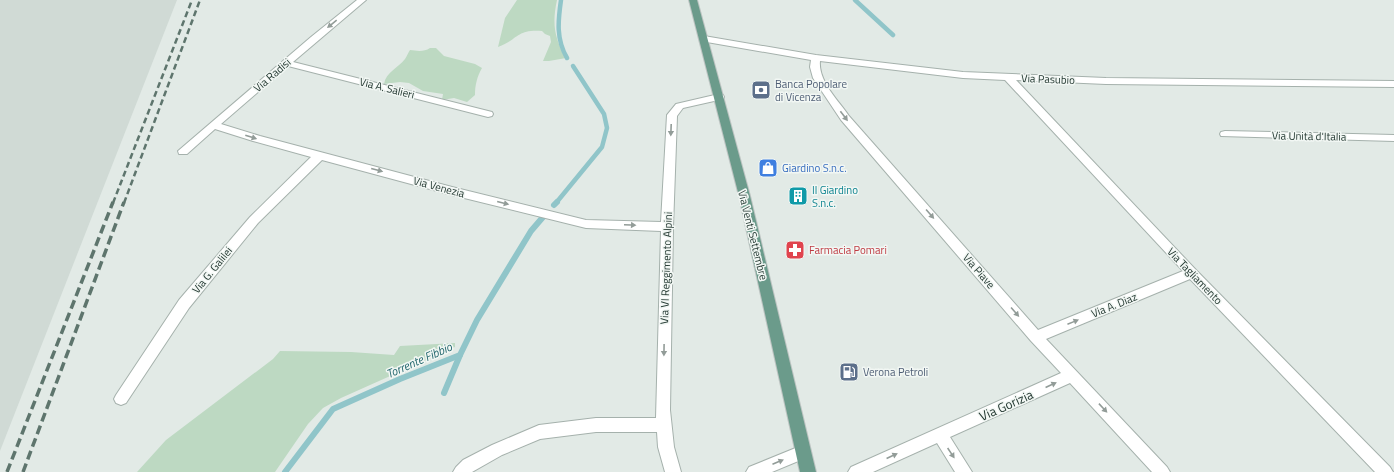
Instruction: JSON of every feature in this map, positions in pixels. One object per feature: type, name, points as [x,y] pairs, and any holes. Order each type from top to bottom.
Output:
[{"type":"main road","name":"Via Venti Settembre","points":[[693,0],[760,261],[808,472]]},
{"type":"street","name":"Via Radisi","points":[[183,151],[362,0]]},
{"type":"street","name":"Via Pasubio","points":[[704,39],[816,58],[963,74],[1008,77],[1106,81],[1389,84]]},
{"type":"street","name":"Via Piave","points":[[816,58],[815,67],[818,78],[846,118],[1036,337],[1162,472]]},
{"type":"street","name":"Via A. Salieri","points":[[286,63],[488,114]]},
{"type":"street","name":"Via Tagliamento","points":[[1008,77],[1192,273],[1384,472]]},
{"type":"street","points":[[1389,84],[1394,94]]},
{"type":"street","name":"Via VI Reggimento Alpini","points":[[673,472],[666,447],[663,425],[667,227],[672,115],[680,106],[718,97]]},
{"type":"street","name":"Via Venezia","points":[[214,125],[257,139],[452,191],[586,224],[667,227]]},
{"type":"street","name":"Via Unità d'Italia","points":[[1225,134],[1394,138]]},
{"type":"street","name":"Via G. Galilei","points":[[121,399],[184,304],[254,220],[320,155]]},
{"type":"street","name":"Via A. Diaz","points":[[1036,337],[1192,273]]},
{"type":"street","name":"Via Gorizia","points":[[856,472],[1072,375]]},
{"type":"street","points":[[461,472],[468,465],[497,450],[540,432],[596,425],[663,425]]},
{"type":"street","points":[[939,434],[964,472]]},
{"type":"street","points":[[754,472],[803,452]]},
{"type":"shaded area","points":[[0,0],[177,0],[0,451]]},
{"type":"green space","points":[[517,0],[557,0],[554,23],[555,30],[559,44],[566,58],[543,61],[551,42],[550,36],[542,31],[522,33],[498,47],[505,18]]},
{"type":"green space","points":[[430,48],[436,48],[444,56],[475,64],[482,68],[475,88],[475,95],[467,102],[454,98],[442,100],[443,94],[423,91],[409,83],[400,82],[384,84],[387,76],[405,59],[410,50],[423,51]]},
{"type":"green space","points":[[455,343],[455,347],[341,398],[323,408],[308,424],[275,472],[137,472],[166,440],[273,359],[280,351],[351,352],[394,355],[400,346]]},
{"type":"waterway","name":"Torrente Fibbio","points":[[561,0],[559,37],[563,51],[567,58]]},
{"type":"waterway","points":[[855,0],[893,35]]},
{"type":"waterway","name":"Torrente Fibbio","points":[[556,203],[602,147],[607,128],[604,114],[573,66]]},
{"type":"waterway","name":"Torrente Fibbio","points":[[460,355],[477,320],[531,231],[543,217]]},
{"type":"waterway","name":"Torrente Fibbio","points":[[285,472],[333,409],[400,379],[460,355]]},
{"type":"waterway","points":[[444,393],[460,355]]},
{"type":"railway","points":[[113,203],[192,0]]},
{"type":"railway","points":[[124,203],[200,0]]},
{"type":"railway","points":[[7,472],[113,202]]},
{"type":"railway","points":[[23,472],[124,202]]},
{"type":"place","name":"Banca Popolare di Vicenza","points":[[761,90]]},
{"type":"place","name":"Giardino S.n.c.","points":[[768,168]]},
{"type":"place","name":"Il Giardino S.n.c.","points":[[798,196]]},
{"type":"place","name":"Farmacia Pomari","points":[[795,250]]},
{"type":"place","name":"Verona Petroli","points":[[849,372]]}]
